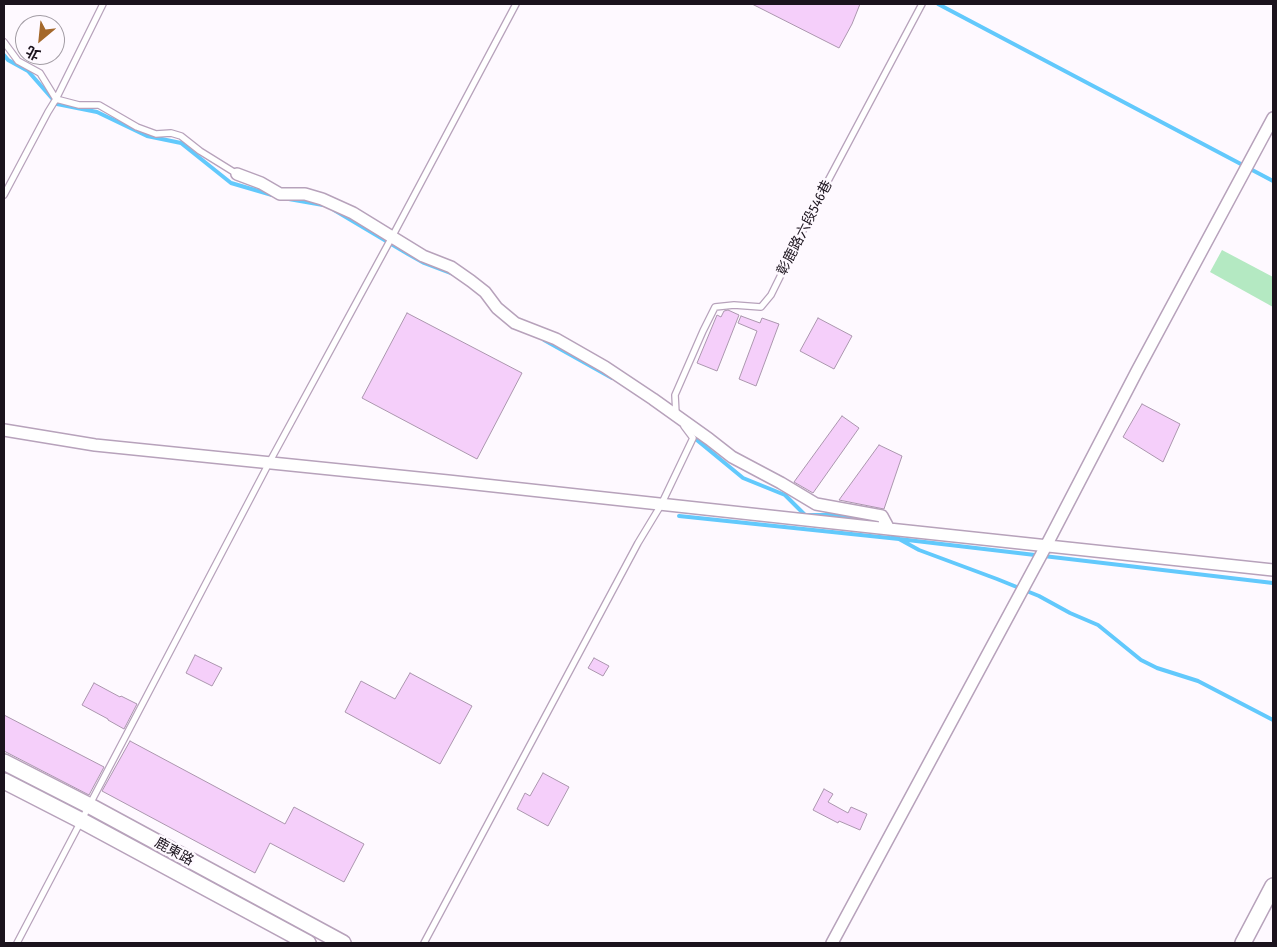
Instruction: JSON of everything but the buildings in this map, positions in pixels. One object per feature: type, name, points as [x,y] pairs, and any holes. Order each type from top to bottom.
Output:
[{"type":"street","points":[[832,943],[1046,546],[1137,371],[1273,118]]},
{"type":"street","points":[[238,174],[261,182],[280,194],[305,194],[322,199],[353,213],[423,256],[451,267],[472,280],[485,292],[497,308],[515,323],[556,339],[613,373],[676,415],[732,457],[816,504],[882,516],[889,529]]},
{"type":"street","points":[[4,430],[95,445],[448,480],[661,505],[1273,570]]},
{"type":"street","name":"鹿東路","points":[[4,762],[90,806],[343,943]]},
{"type":"street","name":"鹿東路","points":[[4,781],[308,943]]},
{"type":"street","points":[[1243,943],[1273,886]]},
{"type":"lane","points":[[4,195],[56,99],[103,4]]},
{"type":"lane","points":[[17,943],[269,463],[392,238],[516,4]]},
{"type":"lane","name":"彰鹿路六段546巷","points":[[676,415],[675,395],[715,307],[734,305],[761,307],[771,295],[922,4]]},
{"type":"lane","points":[[4,42],[18,61],[40,72],[56,99],[79,105],[99,105],[137,127],[156,134],[170,133],[181,136],[238,174]]},
{"type":"lane","points":[[424,943],[633,552],[661,505],[693,438],[676,415]]},
{"type":"green space","points":[[1222,250],[1273,277],[1273,307],[1210,272]]},
{"type":"waterway","points":[[938,4],[1273,181]]},
{"type":"waterway","points":[[4,55],[8,60],[28,71],[57,104],[97,112],[147,136],[181,143],[231,183],[272,195]]},
{"type":"waterway","points":[[283,198],[323,205]]},
{"type":"waterway","points":[[334,210],[424,263],[453,274]]},
{"type":"waterway","points":[[544,340],[612,378]]},
{"type":"waterway","points":[[692,436],[743,478],[785,495],[805,515],[837,515],[877,524]]},
{"type":"waterway","points":[[679,516],[899,539],[1273,583]]},
{"type":"waterway","points":[[889,532],[919,550],[1039,596],[1070,613],[1098,625],[1141,660],[1157,668],[1198,681],[1273,720]]}]
